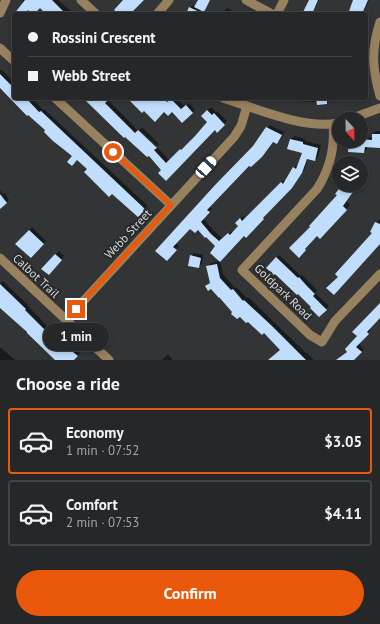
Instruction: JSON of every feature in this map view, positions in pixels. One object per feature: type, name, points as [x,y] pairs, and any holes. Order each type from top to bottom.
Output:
[{"type":"street","points":[[0,13],[6,0]]},
{"type":"street","points":[[81,0],[94,12]]},
{"type":"street","points":[[159,12],[169,0]]},
{"type":"street","points":[[246,0],[268,12]]},
{"type":"street","points":[[278,12],[284,0]]},
{"type":"street","points":[[380,22],[375,36],[373,62],[374,74],[380,96]]},
{"type":"street","points":[[0,48],[12,59]]},
{"type":"street","points":[[57,100],[171,205]]},
{"type":"street","points":[[229,100],[303,123],[332,123]]},
{"type":"street","name":"Webb Street","points":[[66,320],[238,132],[247,106]]},
{"type":"street","points":[[368,112],[380,108]]},
{"type":"street","name":"Goldpark Road","points":[[333,148],[332,156],[324,178],[318,189],[242,270],[310,335],[322,342],[335,321],[380,274]]},
{"type":"street","name":"Calbot Trail","points":[[0,258],[109,360]]},
{"type":"building","points":[[25,0],[52,0],[64,12],[44,12],[40,8],[36,12],[30,12],[28,10],[26,12],[16,12]]},
{"type":"building","points":[[123,0],[144,0],[132,12],[116,12],[114,10]]},
{"type":"building","points":[[198,0],[210,0],[204,12],[194,7]]},
{"type":"building","points":[[309,0],[318,0],[313,12],[303,12]]},
{"type":"building","points":[[353,0],[368,0],[363,12],[349,12]]},
{"type":"building","points":[[189,7],[200,12],[187,12]]},
{"type":"building","points":[[0,74],[12,86],[12,100],[28,100],[146,210],[138,217],[112,194],[109,197],[84,172],[87,169],[77,160],[72,166],[67,162],[72,156],[53,141],[44,132],[45,130],[28,115],[27,116],[0,88]]},
{"type":"building","points":[[85,100],[108,100],[105,103],[135,133],[138,130],[157,148],[154,150],[166,163],[195,136],[207,122],[201,116],[207,110],[212,115],[214,113],[225,125],[217,133],[215,130],[166,181],[158,173],[161,170],[149,156],[147,157],[125,137],[124,138]]},
{"type":"building","points":[[129,100],[166,100],[167,102],[172,100],[181,109],[186,105],[193,113],[182,123],[172,112],[168,116],[164,112],[155,122],[144,111],[142,113]]},
{"type":"building","points":[[316,100],[327,100],[327,104],[317,105]]},
{"type":"building","points":[[266,127],[282,135],[277,144],[273,142],[262,157],[251,167],[249,166],[207,210],[210,212],[201,222],[219,241],[228,233],[230,235],[238,226],[235,223],[240,218],[242,221],[281,182],[283,184],[293,167],[296,169],[302,153],[287,149],[290,139],[318,148],[315,161],[307,159],[302,173],[292,188],[246,238],[244,236],[220,262],[210,253],[215,246],[198,230],[195,233],[190,229],[173,247],[177,250],[167,261],[155,251],[253,146]]},
{"type":"building","points":[[372,134],[380,134],[380,148],[368,147],[368,140],[372,140]]},
{"type":"building","points":[[348,148],[365,148],[364,153],[348,152]]},
{"type":"building","points":[[337,192],[353,192],[343,206],[347,210],[320,239],[317,236],[299,258],[289,248],[310,227],[309,226],[337,195],[335,194]]},
{"type":"building","points":[[0,194],[7,203],[0,209]]},
{"type":"building","points":[[375,222],[380,224],[380,244],[334,295],[326,288],[338,277],[335,274],[372,233],[370,232]]},
{"type":"building","points":[[29,230],[44,244],[31,258],[15,244]]},
{"type":"building","points":[[55,254],[62,260],[49,275],[41,269]]},
{"type":"building","points":[[190,255],[201,258],[199,268],[188,266]]},
{"type":"building","points":[[276,257],[298,278],[299,277],[315,294],[313,296],[327,310],[319,317],[298,294],[297,295],[275,274],[274,275],[266,268]]},
{"type":"building","points":[[217,264],[220,278],[231,290],[233,289],[243,301],[244,300],[272,326],[306,360],[268,360],[280,350],[264,333],[262,335],[248,322],[246,323],[240,317],[237,319],[231,314],[232,312],[219,297],[211,289],[208,291],[205,286],[210,283],[206,266]]},
{"type":"building","points":[[0,284],[45,330],[78,356],[74,360],[55,360],[0,308]]},
{"type":"building","points":[[380,303],[380,318],[367,332],[369,334],[356,347],[362,352],[354,360],[336,360],[347,352],[345,349],[357,336],[352,332]]},
{"type":"route","points":[[76,309],[171,205],[113,152]]}]
